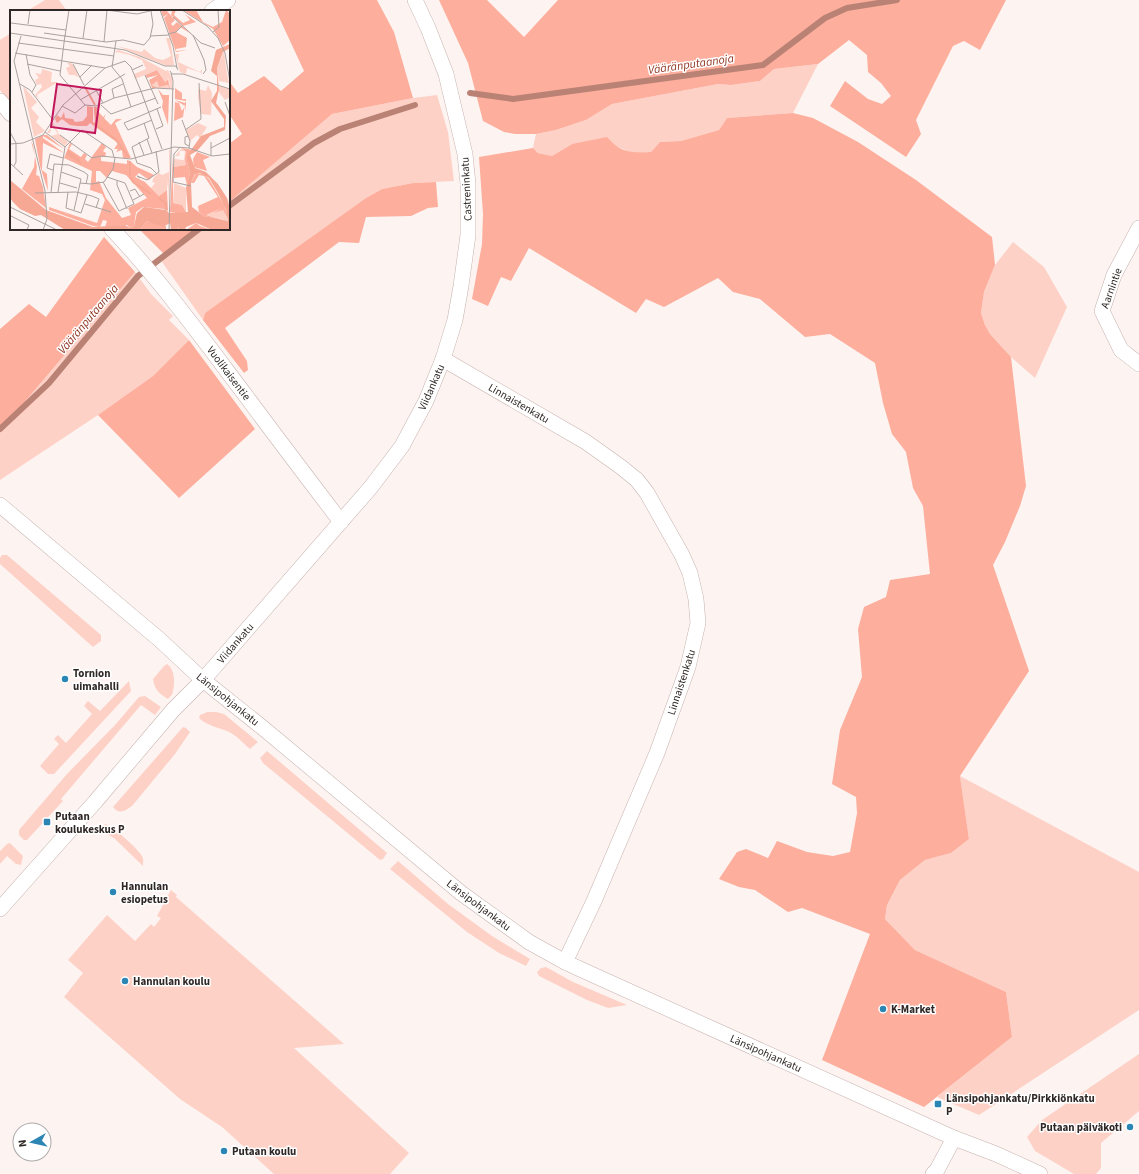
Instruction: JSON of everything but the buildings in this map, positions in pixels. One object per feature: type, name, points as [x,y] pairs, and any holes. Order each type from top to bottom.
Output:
[{"type":"street","points":[[213,10],[228,0]]},
{"type":"street","name":"Castreninkatu","points":[[415,0],[446,74],[464,154],[468,184],[468,235],[461,286],[455,320],[443,359]]},
{"type":"street","points":[[0,101],[10,113]]},
{"type":"street","name":"Aarnintie","points":[[1139,228],[1114,275],[1102,311],[1121,350],[1139,364]]},
{"type":"street","name":"Vuolikaisentie","points":[[113,230],[138,256],[189,319],[341,522]]},
{"type":"street","name":"Viidankatu","points":[[0,909],[81,818],[173,710],[203,680],[371,488],[402,446],[426,401],[443,359]]},
{"type":"street","name":"Linnaistenkatu","points":[[443,359],[586,442],[621,467],[636,480],[647,493],[682,555],[690,574],[696,599],[698,623],[683,681],[654,760],[594,900],[565,962]]},
{"type":"street","name":"Länsipohjankatu","points":[[0,505],[160,640],[203,680],[461,893],[529,942],[565,962],[954,1138],[996,1154],[1040,1174]]},
{"type":"street","points":[[933,1174],[937,1170],[954,1138]]},
{"type":"shaded area","points":[[45,0],[59,0],[66,10],[29,10]]},
{"type":"shaded area","points":[[271,0],[377,0],[394,32],[413,98],[332,114],[230,201],[230,143],[242,134],[230,116],[230,82],[238,93],[264,76],[281,91],[304,71]]},
{"type":"shaded area","points":[[439,0],[487,0],[524,37],[558,0],[1006,0],[980,50],[964,41],[953,46],[916,120],[921,134],[906,157],[830,106],[845,81],[868,99],[882,104],[891,96],[881,83],[868,72],[867,55],[849,40],[818,64],[774,69],[760,81],[731,85],[718,84],[612,104],[586,120],[556,130],[536,134],[515,134],[504,132],[483,121],[468,63]]},
{"type":"shaded area","points":[[10,34],[10,103],[0,90],[0,40]]},
{"type":"shaded area","points":[[818,64],[793,113],[727,118],[719,130],[681,141],[660,142],[651,152],[633,153],[613,145],[572,144],[552,156],[538,153],[533,148],[536,134],[556,130],[586,120],[612,104],[718,84],[731,85],[760,81],[774,69]]},
{"type":"shaded area","points":[[437,95],[448,132],[454,181],[413,183],[382,189],[366,198],[205,313],[203,320],[162,262],[166,255],[196,230],[230,230],[230,201],[332,114],[413,98]]},
{"type":"shaded area","points":[[793,113],[813,118],[858,142],[916,180],[992,237],[995,265],[984,292],[981,313],[990,334],[1011,357],[1026,486],[1020,506],[1005,542],[993,565],[1029,671],[960,776],[969,839],[951,853],[925,860],[900,880],[887,905],[885,919],[915,950],[1006,992],[1012,1037],[924,1107],[822,1060],[870,934],[802,908],[788,912],[755,890],[739,887],[719,879],[737,852],[746,849],[768,858],[777,841],[807,852],[833,856],[850,852],[857,813],[856,797],[832,784],[840,730],[862,677],[858,629],[864,607],[886,597],[890,580],[930,574],[923,506],[913,488],[906,452],[892,434],[883,403],[875,363],[830,334],[805,337],[760,299],[733,292],[718,278],[664,307],[646,299],[636,313],[529,248],[511,281],[501,277],[488,306],[472,299],[482,244],[483,214],[479,157],[533,148],[538,153],[552,156],[572,144],[607,137],[617,146],[627,151],[651,152],[660,142],[681,141],[719,130],[727,118]]},
{"type":"shaded area","points":[[436,182],[438,207],[428,208],[411,216],[366,217],[359,243],[339,242],[225,328],[247,361],[248,370],[244,373],[203,320],[205,313],[366,198],[382,189],[413,183]]},
{"type":"shaded area","points":[[140,230],[196,230],[166,256]]},
{"type":"shaded area","points":[[104,237],[135,272],[0,431],[0,329],[29,304],[46,317]]},
{"type":"shaded area","points":[[1013,242],[1044,267],[1067,307],[1035,378],[1011,357],[990,334],[981,313],[984,292],[995,265]]},
{"type":"shaded area","points":[[135,272],[151,294],[173,316],[169,320],[189,340],[153,376],[98,415],[0,480],[0,431]]},
{"type":"shaded area","points":[[189,340],[255,429],[179,498],[98,415],[153,376]]},
{"type":"shaded area","points":[[2,555],[7,555],[101,635],[101,641],[93,647],[0,564],[0,558]]},
{"type":"shaded area","points":[[167,664],[172,669],[174,680],[173,692],[168,699],[158,691],[153,679]]},
{"type":"shaded area","points":[[129,681],[131,691],[54,774],[48,774],[40,766],[59,744],[54,739],[58,735],[66,743],[92,714],[84,706],[88,701],[100,711]]},
{"type":"shaded area","points":[[145,696],[161,707],[155,715],[141,705],[61,799],[63,801],[27,840],[24,840],[19,835],[19,830],[67,774],[115,725],[139,697]]},
{"type":"shaded area","points":[[207,712],[224,714],[258,742],[250,749],[231,733],[210,725],[199,718],[200,715]]},
{"type":"shaded area","points":[[183,727],[190,732],[175,754],[132,806],[120,812],[115,809],[113,807]]},
{"type":"shaded area","points":[[267,751],[387,853],[383,859],[380,860],[263,763],[260,758]]},
{"type":"shaded area","points":[[960,776],[1139,872],[1139,1010],[979,1115],[937,1097],[1012,1037],[1006,992],[915,950],[885,919],[887,905],[900,880],[925,860],[951,853],[969,839]]},
{"type":"shaded area","points":[[105,824],[119,833],[140,853],[143,857],[143,866],[114,838],[101,831]]},
{"type":"shaded area","points":[[10,843],[23,856],[21,865],[16,864],[7,856],[0,864],[0,851]]},
{"type":"shaded area","points":[[398,861],[448,904],[492,936],[530,959],[526,966],[499,953],[467,932],[390,869]]},
{"type":"shaded area","points":[[171,890],[177,895],[176,897],[344,1044],[294,1048],[409,1153],[390,1174],[274,1174],[222,1127],[180,1099],[64,997],[83,973],[68,960],[107,915],[135,941],[151,924],[154,927],[161,918],[157,916]]},
{"type":"shaded area","points":[[546,967],[573,982],[627,1005],[608,1008],[587,1000],[539,976],[537,972],[541,968]]},
{"type":"shaded area","points":[[1139,1054],[1139,1111],[1101,1143],[1101,1168],[1096,1174],[1074,1174],[1035,1151],[1027,1137],[1042,1120]]},
{"type":"waterway","name":"Vääränputaanoja","points":[[470,93],[513,99],[763,65],[825,18],[847,8],[897,0]]},
{"type":"waterway","name":"Vääränputaanoja","points":[[230,205],[314,143],[340,129],[415,105]]},
{"type":"waterway","name":"Vääränputaanoja","points":[[0,429],[49,383],[138,276],[198,230]]},
{"type":"place","name":"Tornion uimahalli","points":[[65,679]]},
{"type":"place","name":"Putaan koulukeskus P","points":[[47,822]]},
{"type":"place","name":"Hannulan esiopetus","points":[[113,892]]},
{"type":"place","name":"Hannulan koulu","points":[[125,981]]},
{"type":"place","name":"K-Market","points":[[883,1009]]},
{"type":"place","name":"Länsipohjankatu/Pirkkiönkatu P","points":[[938,1104]]},
{"type":"place","name":"Putaan päiväkoti","points":[[1130,1127]]},
{"type":"place","name":"Putaan koulu","points":[[224,1151]]}]
